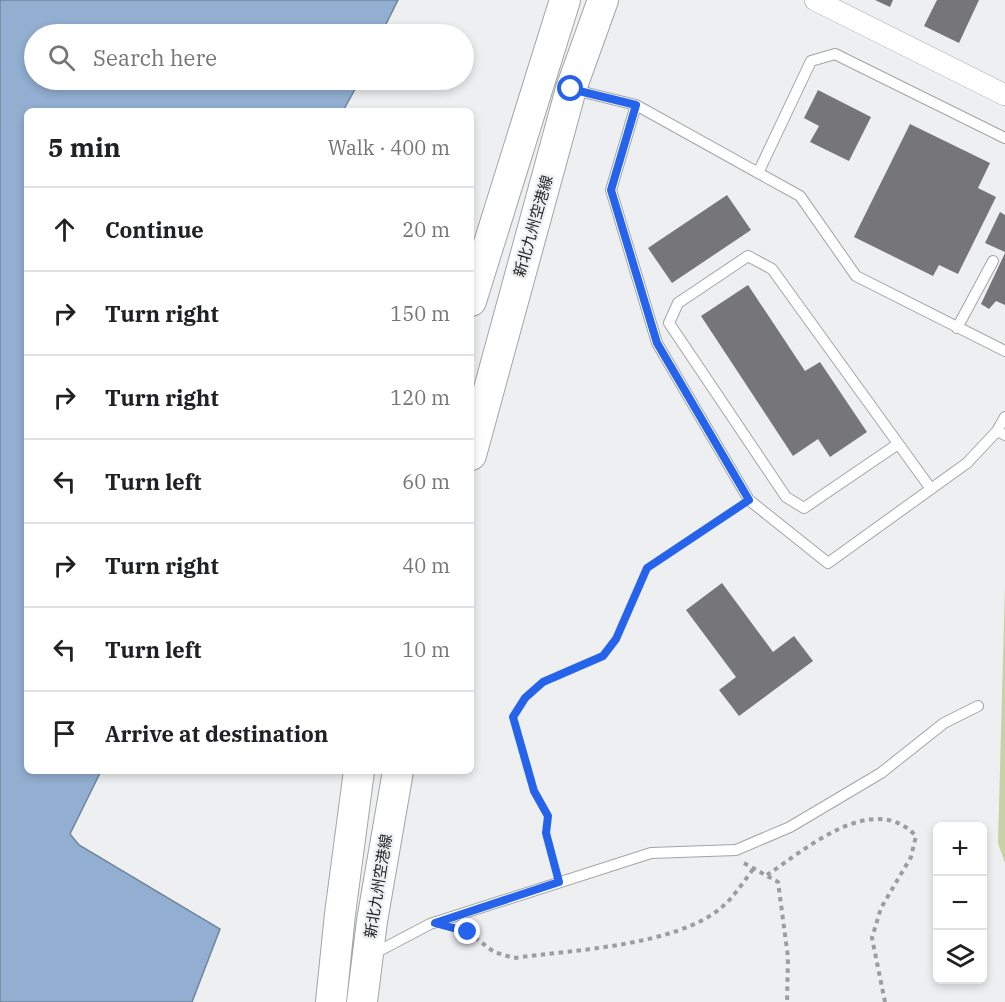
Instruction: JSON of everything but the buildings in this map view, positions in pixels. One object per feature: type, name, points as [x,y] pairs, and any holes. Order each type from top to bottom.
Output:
[{"type":"main road","points":[[474,291],[566,0]]},
{"type":"main road","name":"新北九州空港線","points":[[474,444],[571,89],[603,0]]},
{"type":"main road","points":[[331,1002],[359,774]]},
{"type":"main road","name":"新北九州空港線","points":[[362,1002],[367,956],[397,774]]},
{"type":"street","points":[[815,0],[1005,95]]},
{"type":"lane","points":[[758,173],[811,61],[835,54],[1005,138]]},
{"type":"lane","points":[[571,89],[636,105],[800,196],[856,276],[1005,351]]},
{"type":"lane","points":[[636,105],[611,190],[657,343],[749,500],[828,563],[967,463],[1001,433],[1005,417]]},
{"type":"lane","points":[[898,444],[804,508],[786,497],[669,323],[678,303],[748,256],[772,269],[931,489]]},
{"type":"lane","points":[[957,328],[993,261]]},
{"type":"lane","points":[[367,956],[435,923],[651,852],[736,850],[790,827],[881,772],[944,723],[978,706]]},
{"type":"path","points":[[559,882],[546,833],[548,816],[534,791],[513,717],[525,698],[543,682],[603,656],[616,639],[647,568],[749,500]]},
{"type":"path","points":[[767,875],[835,830],[844,827],[887,818],[904,824],[916,836],[911,857],[880,908],[872,938],[885,1002]]},
{"type":"path","points":[[719,850],[778,882],[788,957],[787,1002]]},
{"type":"path","points":[[435,923],[468,932],[494,952],[514,958],[652,938],[693,926],[722,907],[754,868]]},
{"type":"green space","points":[[1005,585],[1005,863],[998,843]]},
{"type":"water","points":[[0,0],[398,0],[386,24],[24,24],[24,90],[355,90],[345,108],[24,108],[24,774],[100,774],[70,834],[79,845],[220,929],[192,1002],[0,1002]]},
{"type":"route","points":[[468,932],[435,923],[559,882],[546,833],[548,816],[534,791],[513,717],[525,698],[543,682],[603,656],[616,639],[647,568],[749,500],[657,343],[611,190],[636,105],[571,89]]}]
